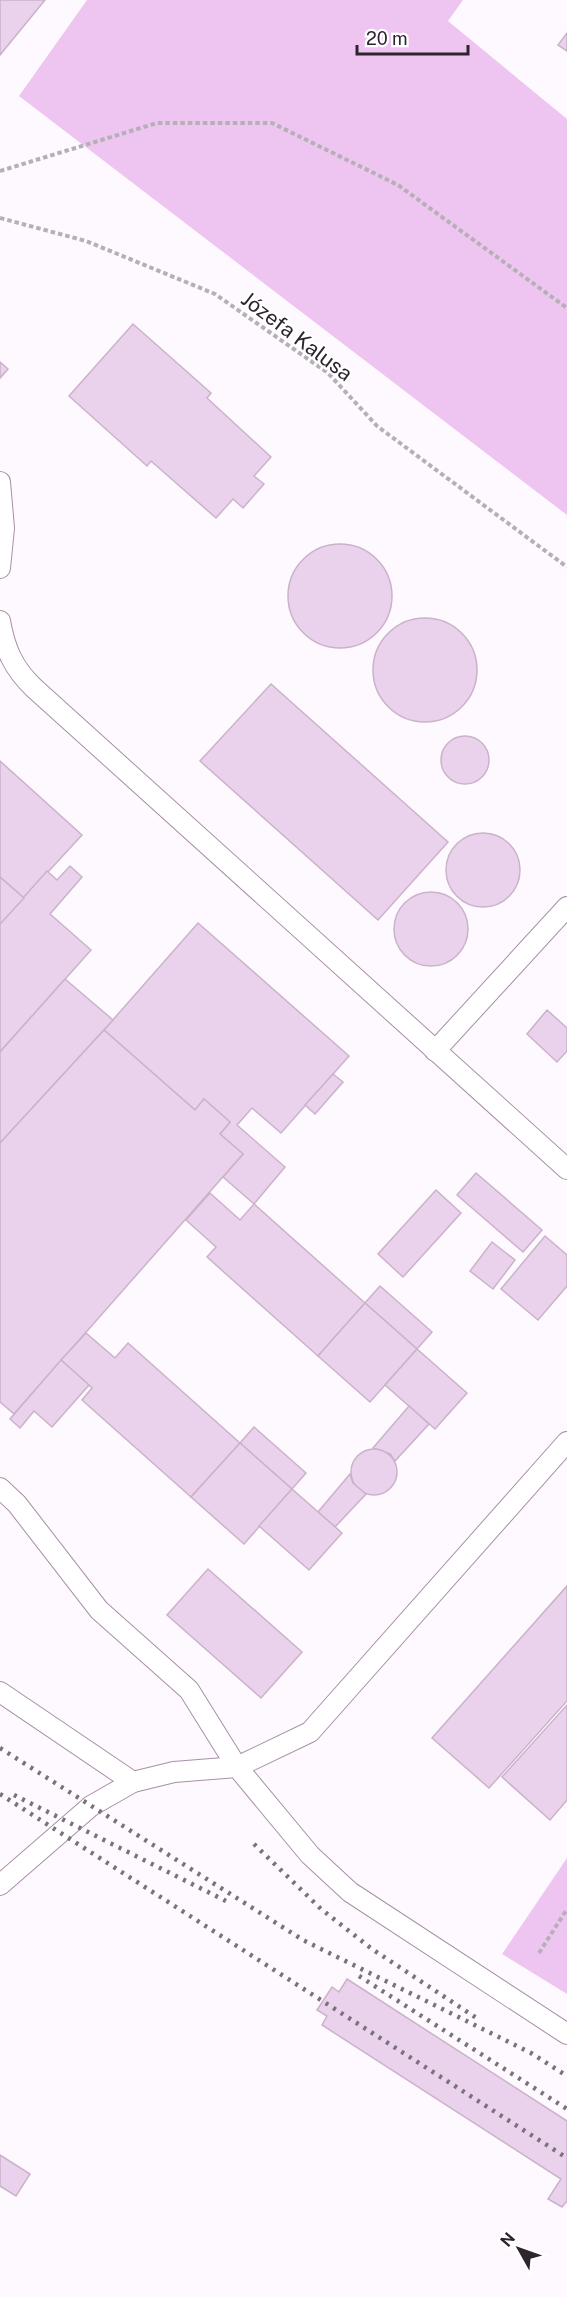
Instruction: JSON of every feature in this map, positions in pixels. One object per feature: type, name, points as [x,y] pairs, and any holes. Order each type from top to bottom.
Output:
[{"type":"lane","points":[[0,482],[4,528],[0,568]]},
{"type":"lane","points":[[0,621],[9,656],[22,676],[567,1169]]},
{"type":"lane","points":[[435,1051],[567,907]]},
{"type":"lane","points":[[0,1885],[91,1806],[133,1782],[174,1772],[237,1767],[310,1732],[567,1442]]},
{"type":"lane","points":[[0,1488],[17,1504],[99,1611],[189,1690],[237,1767],[310,1855],[350,1892],[567,2034]]},
{"type":"lane","points":[[0,1692],[133,1782]]},
{"type":"path","points":[[0,171],[157,123],[272,123],[398,185],[567,308]]},
{"type":"path","name":"Józefa Kalusa","points":[[0,218],[86,241],[215,294],[328,373],[377,426],[567,567]]},
{"type":"path","points":[[539,1953],[567,1909]]},
{"type":"shaded area","points":[[87,0],[463,0],[448,21],[567,119],[567,515],[19,96]]},
{"type":"shaded area","points":[[567,1858],[567,1994],[502,1954]]},
{"type":"building","points":[[0,0],[45,0],[0,55]]},
{"type":"building","points":[[567,33],[567,51],[558,45]]},
{"type":"building","points":[[133,324],[211,393],[207,398],[271,457],[254,476],[264,484],[243,508],[233,499],[216,518],[151,461],[147,466],[69,396]]},
{"type":"building","points":[[0,362],[8,369],[0,378]]},
{"type":"building","points":[[340,544],[360,548],[377,559],[388,576],[392,596],[388,616],[377,633],[360,644],[340,648],[320,644],[303,633],[292,616],[288,596],[292,576],[303,559],[320,548]]},
{"type":"building","points":[[425,618],[445,622],[462,633],[473,650],[477,670],[473,690],[462,707],[445,718],[425,722],[405,718],[388,707],[377,690],[373,670],[377,650],[388,633],[405,622]]},
{"type":"building","points":[[271,684],[448,842],[378,920],[200,761]]},
{"type":"building","points":[[465,736],[482,743],[489,760],[482,777],[465,784],[448,777],[441,760],[448,743]]},
{"type":"building","points":[[0,761],[82,835],[24,898],[0,877]]},
{"type":"building","points":[[483,833],[504,839],[514,849],[520,870],[514,891],[504,901],[483,907],[462,901],[452,891],[446,870],[452,849],[462,839]]},
{"type":"building","points":[[70,866],[82,877],[50,914],[91,950],[0,1052],[0,924],[47,871],[57,880]]},
{"type":"building","points":[[0,877],[24,898],[0,924]]},
{"type":"building","points":[[431,892],[452,898],[462,908],[468,929],[462,950],[452,960],[431,966],[410,960],[400,950],[394,929],[400,908],[410,898]]},
{"type":"building","points":[[198,923],[349,1056],[281,1133],[252,1108],[237,1125],[285,1167],[254,1204],[223,1177],[243,1154],[220,1134],[230,1122],[204,1099],[195,1110],[104,1030]]},
{"type":"building","points":[[65,979],[113,1020],[0,1143],[0,1052]]},
{"type":"building","points":[[547,1010],[567,1028],[567,1051],[557,1062],[527,1034]]},
{"type":"building","points":[[104,1030],[195,1110],[204,1099],[230,1122],[220,1134],[243,1154],[14,1414],[0,1402],[0,1143]]},
{"type":"building","points":[[333,1074],[343,1082],[315,1114],[305,1105]]},
{"type":"building","points":[[476,1173],[542,1230],[523,1252],[457,1195]]},
{"type":"building","points":[[436,1190],[461,1213],[403,1277],[378,1254]]},
{"type":"building","points":[[210,1193],[240,1220],[254,1204],[365,1303],[318,1356],[207,1257],[216,1247],[186,1220]]},
{"type":"building","points":[[545,1236],[567,1255],[567,1286],[538,1320],[501,1289]]},
{"type":"building","points":[[492,1242],[515,1260],[493,1289],[470,1271]]},
{"type":"building","points":[[380,1286],[432,1332],[417,1349],[365,1303]]},
{"type":"building","points":[[365,1303],[417,1349],[370,1402],[318,1356]]},
{"type":"building","points":[[86,1333],[115,1358],[128,1343],[240,1443],[191,1497],[82,1400],[92,1388],[61,1360]]},
{"type":"building","points":[[417,1349],[467,1393],[435,1429],[385,1385]]},
{"type":"building","points":[[61,1360],[89,1385],[52,1427],[34,1411],[20,1428],[10,1419]]},
{"type":"building","points":[[409,1406],[429,1424],[395,1461],[390,1454],[373,1448]]},
{"type":"building","points":[[254,1427],[306,1473],[292,1489],[240,1443]]},
{"type":"building","points":[[240,1443],[292,1489],[244,1544],[191,1497]]},
{"type":"building","points":[[374,1449],[383,1450],[390,1456],[396,1463],[396,1481],[390,1488],[383,1494],[374,1495],[365,1494],[358,1488],[352,1481],[351,1472],[352,1463],[358,1456],[365,1450]]},
{"type":"building","points":[[350,1474],[353,1483],[366,1494],[335,1527],[318,1512]]},
{"type":"building","points":[[292,1489],[342,1533],[309,1570],[259,1526]]},
{"type":"building","points":[[208,1569],[302,1652],[261,1698],[167,1615]]},
{"type":"building","points":[[567,1586],[567,1701],[489,1788],[432,1738]]},
{"type":"building","points":[[567,1705],[567,1800],[550,1820],[502,1777]]},
{"type":"building","points":[[347,1979],[567,2121],[567,2201],[562,2207],[548,2199],[561,2179],[322,2025],[327,2016],[317,2010],[332,1987],[339,1992]]},
{"type":"building","points":[[0,2155],[30,2174],[16,2196],[0,2186]]},
{"type":"railway","points":[[0,1748],[303,1940],[531,2053],[567,2076]]},
{"type":"railway","points":[[0,1794],[567,2158]]},
{"type":"railway","points":[[14,1795],[228,1902]]},
{"type":"railway","points":[[254,1844],[321,1909],[372,1949],[478,2019]]},
{"type":"railway","points":[[359,1976],[567,2109]]}]
